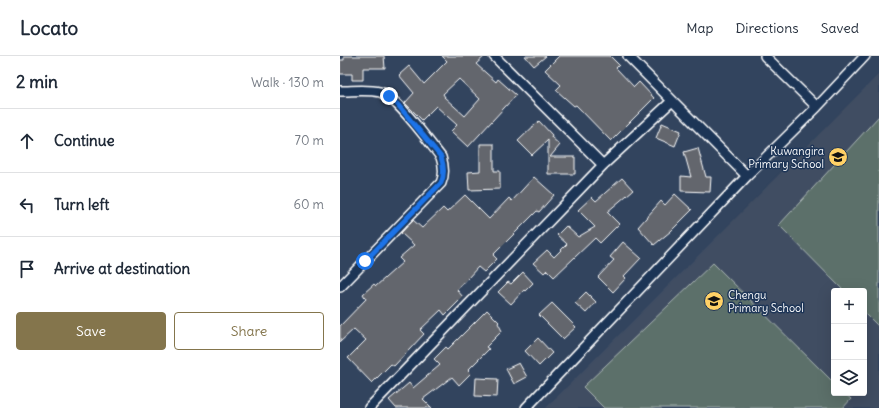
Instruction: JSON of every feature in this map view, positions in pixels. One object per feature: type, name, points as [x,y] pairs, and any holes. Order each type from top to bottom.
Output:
[{"type":"street","points":[[494,56],[603,165]]},
{"type":"street","points":[[628,56],[747,176]]},
{"type":"street","points":[[765,56],[816,107]]},
{"type":"street","points":[[526,408],[747,176],[865,56]]},
{"type":"street","points":[[340,91],[374,91],[381,92],[389,96],[441,157],[444,167],[444,176],[441,183],[340,288]]},
{"type":"street","points":[[368,408],[603,165],[672,101]]},
{"type":"shaded area","points":[[879,74],[879,408],[546,408],[713,241]]},
{"type":"green space","points":[[879,116],[879,327],[867,315],[867,288],[841,288],[779,225]]},
{"type":"green space","name":"Chengu Primary School","points":[[713,263],[831,380],[831,396],[848,396],[851,399],[843,408],[604,408],[583,387]]},
{"type":"building","points":[[344,56],[384,56],[385,68],[363,68],[363,80],[352,80],[352,74],[340,74],[340,60],[344,60]]},
{"type":"building","points":[[442,56],[485,56],[476,64],[496,82],[498,79],[516,95],[468,147],[451,131],[457,125],[436,106],[422,120],[405,103],[414,93],[399,75],[409,66],[424,84],[447,61]],"holes":[[[459,79],[480,99],[465,116],[444,97],[443,94]]]},
{"type":"building","points":[[525,56],[546,56],[534,66]]},
{"type":"building","points":[[559,56],[610,56],[619,65],[616,68],[634,87],[639,82],[654,98],[611,141],[576,105],[574,106],[556,90],[561,85],[545,70]]},
{"type":"building","points":[[539,121],[552,135],[551,137],[560,145],[550,157],[575,157],[575,174],[548,174],[548,140],[532,155],[518,141]]},
{"type":"building","points":[[662,123],[681,131],[675,146],[656,138]]},
{"type":"building","points":[[480,144],[494,144],[494,171],[500,171],[500,189],[469,190],[468,172],[480,171]]},
{"type":"building","points":[[698,148],[706,177],[711,177],[710,192],[681,191],[681,176],[691,177],[684,152]]},
{"type":"building","points":[[534,177],[554,195],[539,212],[537,211],[493,255],[497,259],[484,272],[478,267],[457,290],[463,297],[445,315],[441,310],[420,330],[424,334],[394,366],[391,364],[372,383],[348,358],[366,340],[354,329],[340,342],[340,326],[366,299],[363,294],[374,284],[376,286],[403,262],[399,258],[414,245],[401,233],[413,220],[422,228],[443,208],[447,212],[465,195],[489,219],[509,198],[512,201]]},
{"type":"building","points":[[622,178],[633,190],[607,212],[619,224],[600,243],[595,238],[554,277],[547,270],[544,273],[533,263],[547,250],[554,257],[567,244],[557,235],[566,226],[578,237],[595,227],[578,210],[592,197],[596,201]]},
{"type":"building","points":[[675,194],[692,210],[671,231],[654,245],[638,227],[661,201],[665,205]]},
{"type":"building","points":[[623,242],[641,258],[624,276],[626,278],[613,292],[598,277],[614,260],[610,257]]},
{"type":"building","points":[[523,272],[533,283],[511,304],[498,292],[508,282],[511,284]]},
{"type":"building","points":[[586,292],[596,302],[586,313],[575,303]]},
{"type":"building","points":[[552,303],[576,327],[563,339],[539,315]]},
{"type":"building","points":[[487,310],[499,322],[498,323],[502,331],[486,347],[489,349],[468,370],[471,373],[459,385],[452,377],[423,399],[432,408],[396,408],[389,400],[409,383],[413,388],[440,365],[434,359],[446,347],[448,349]]},
{"type":"building","points":[[538,338],[552,353],[539,366],[525,351]]},
{"type":"building","points":[[519,363],[527,377],[514,384],[506,369]]},
{"type":"building","points":[[476,378],[498,379],[497,397],[475,396]]},
{"type":"place","name":"Kuwangira Primary School","points":[[838,157]]},
{"type":"place","name":"Chengu Primary School","points":[[714,301]]},
{"type":"route","points":[[365,261],[441,183],[444,176],[444,167],[441,157],[389,96]]}]
